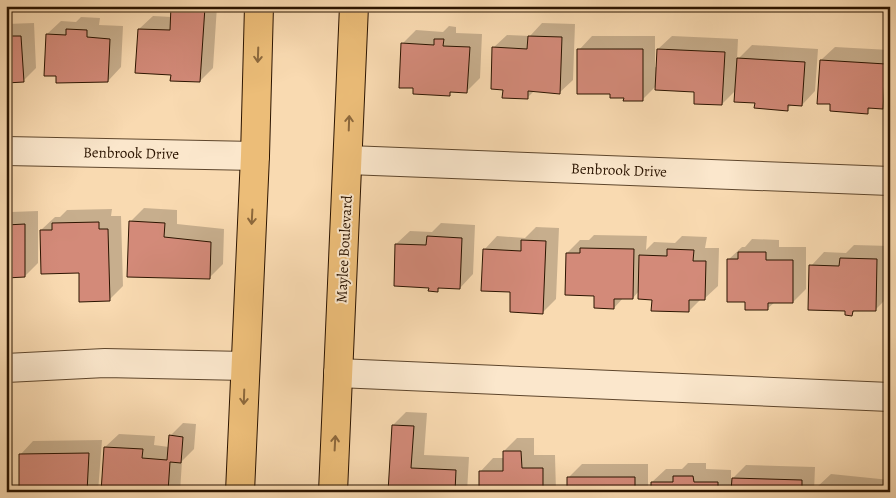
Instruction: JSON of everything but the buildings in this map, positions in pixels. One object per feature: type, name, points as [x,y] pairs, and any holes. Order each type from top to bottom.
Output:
[{"type":"main road","points":[[240,492],[255,156],[259,6]]},
{"type":"main road","name":"Maylee Boulevard","points":[[332,492],[354,6]]},
{"type":"street","name":"Benbrook Drive","points":[[6,151],[255,156]]},
{"type":"street","name":"Benbrook Drive","points":[[348,160],[890,181]]},
{"type":"street","points":[[6,368],[104,363],[245,366]]},
{"type":"street","points":[[338,373],[890,397]]}]
